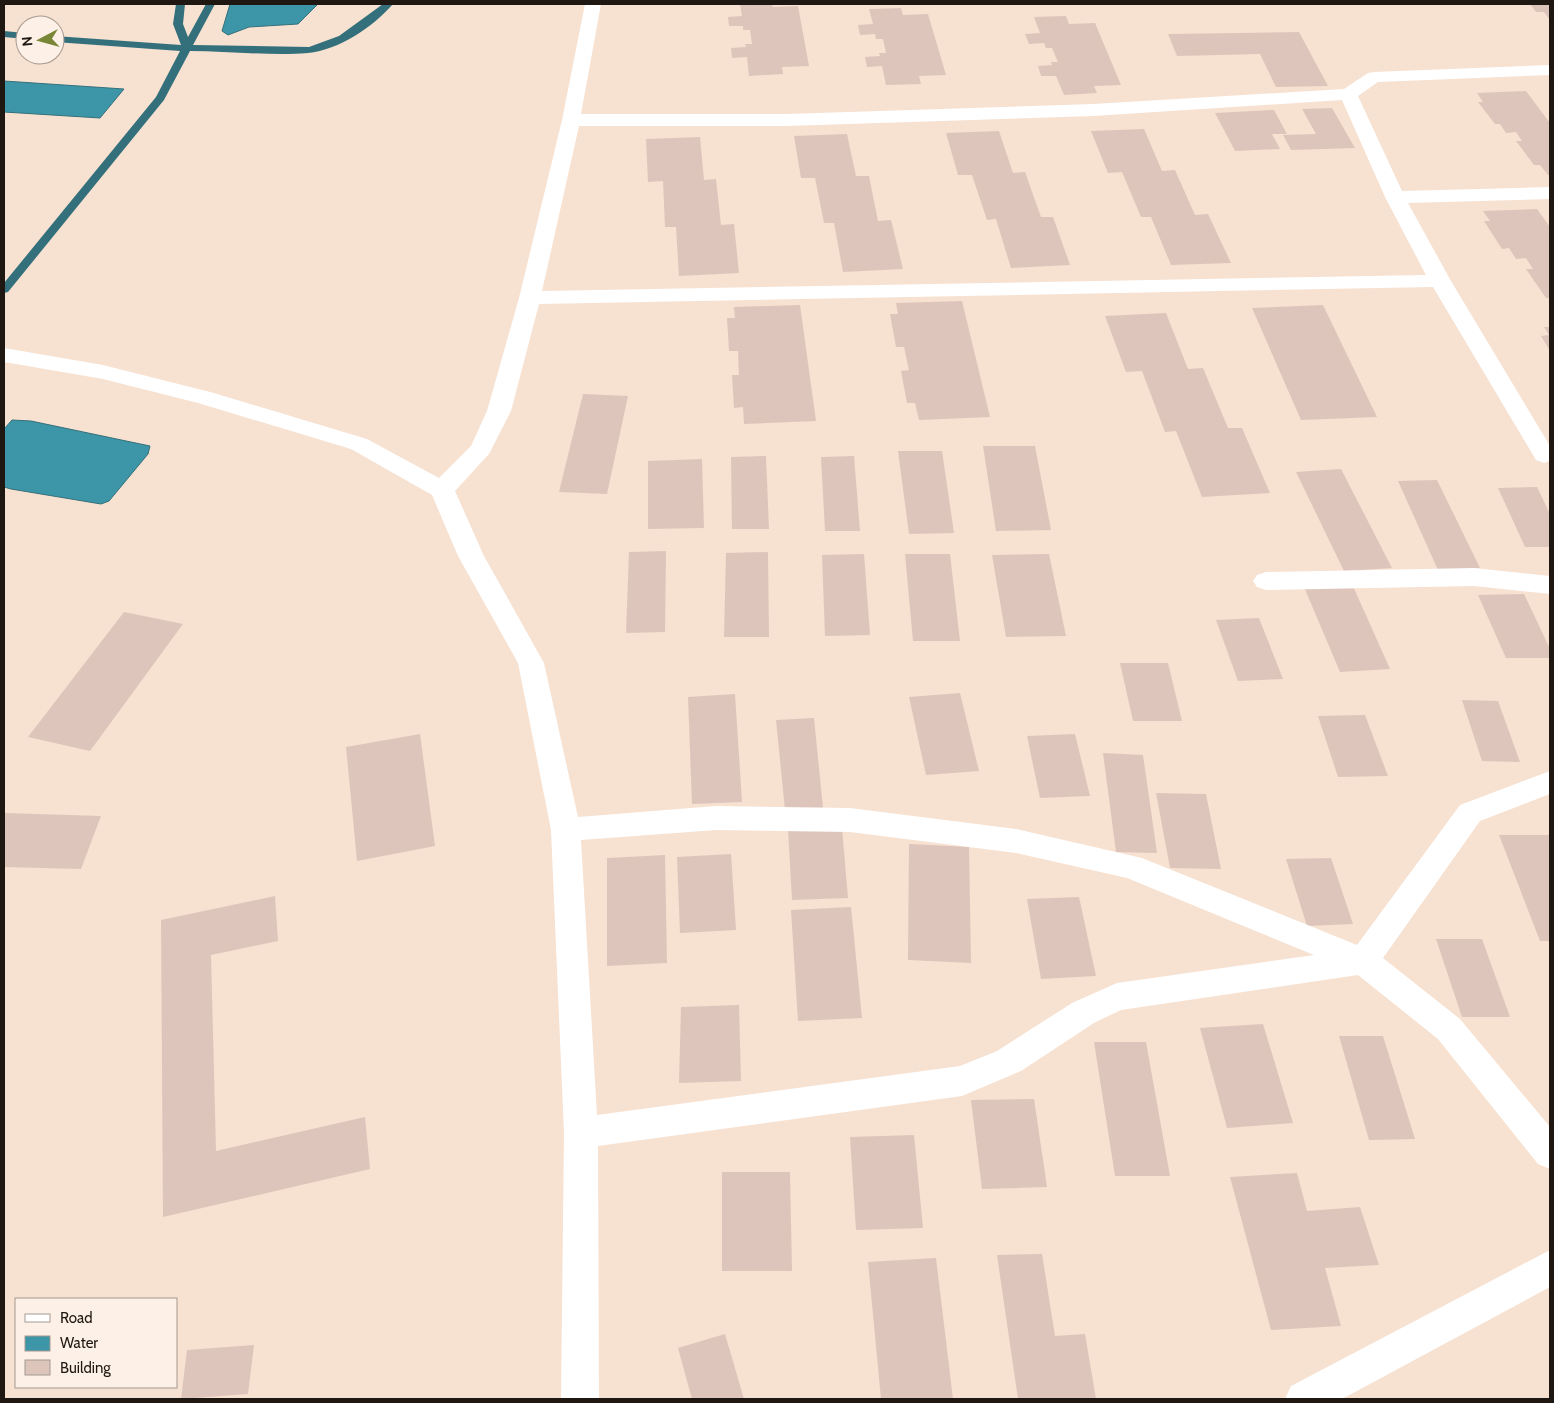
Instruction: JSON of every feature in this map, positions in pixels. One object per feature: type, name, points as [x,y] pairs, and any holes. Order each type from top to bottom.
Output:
[{"type":"street","points":[[442,490],[481,449],[499,412],[530,298],[571,120],[593,4]]},
{"type":"street","points":[[571,120],[787,120],[1092,110],[1348,94],[1374,77],[1550,70]]},
{"type":"street","points":[[1348,94],[1395,197],[1440,281],[1544,455]]},
{"type":"street","points":[[1395,197],[1550,193]]},
{"type":"street","points":[[530,298],[1440,281]]},
{"type":"street","points":[[4,355],[103,372],[206,398],[359,444],[442,490],[471,556],[531,663],[566,830],[581,1133],[580,1399]]},
{"type":"street","points":[[1266,581],[1474,577],[1550,585]]},
{"type":"street","points":[[581,1133],[962,1081],[1009,1061],[1083,1013],[1117,997],[1363,961],[1470,814],[1550,782]]},
{"type":"street","points":[[566,830],[716,818],[850,820],[1016,841],[1131,867],[1363,961],[1449,1029],[1550,1153]]},
{"type":"street","points":[[1304,1399],[1550,1268]]},
{"type":"water","points":[[230,4],[318,4],[298,24],[249,27],[228,35],[222,31]]},
{"type":"water","points":[[4,81],[124,89],[100,118],[4,112]]},
{"type":"water","points":[[12,420],[31,421],[150,446],[148,454],[109,501],[101,504],[11,489],[4,487],[4,429]]},
{"type":"building","points":[[740,4],[772,4],[773,7],[798,6],[809,66],[782,67],[783,74],[749,76],[747,57],[732,58],[731,48],[746,47],[745,44],[752,44],[750,30],[743,30],[743,26],[729,26],[728,17],[742,16]]},
{"type":"building","points":[[1530,4],[1550,4],[1550,20],[1544,12],[1536,12]]},
{"type":"building","points":[[901,8],[903,15],[928,14],[946,75],[919,76],[921,84],[886,85],[882,66],[867,67],[865,57],[880,56],[879,53],[886,53],[883,39],[876,39],[875,34],[860,35],[858,25],[873,24],[869,9]]},
{"type":"building","points":[[1066,16],[1069,24],[1095,23],[1121,85],[1094,86],[1097,93],[1064,95],[1056,76],[1041,76],[1038,66],[1052,65],[1051,62],[1058,62],[1052,48],[1046,48],[1044,43],[1029,44],[1025,34],[1040,33],[1034,17]]},
{"type":"building","points":[[1299,32],[1328,86],[1276,87],[1260,54],[1177,56],[1168,34]]},
{"type":"building","points":[[1526,91],[1550,123],[1550,175],[1540,165],[1534,165],[1516,141],[1522,141],[1516,132],[1506,133],[1500,124],[1495,124],[1478,102],[1483,102],[1477,93]]},
{"type":"building","points":[[1332,108],[1355,148],[1291,150],[1283,135],[1316,134],[1302,109]]},
{"type":"building","points":[[1274,110],[1287,134],[1272,134],[1280,149],[1235,151],[1215,113]]},
{"type":"building","points":[[1144,129],[1162,171],[1175,170],[1195,215],[1208,214],[1231,263],[1171,265],[1151,217],[1141,217],[1122,172],[1108,173],[1091,131]]},
{"type":"building","points":[[999,131],[1013,173],[1025,172],[1041,217],[1053,217],[1070,265],[1011,268],[996,219],[987,220],[972,175],[958,175],[946,133]]},
{"type":"building","points":[[847,134],[856,176],[869,176],[878,221],[891,220],[903,269],[843,272],[834,223],[824,223],[815,178],[801,178],[794,136]]},
{"type":"building","points":[[700,137],[704,180],[716,179],[721,225],[734,224],[739,273],[679,276],[676,227],[665,227],[663,181],[648,182],[646,139]]},
{"type":"building","points":[[1537,209],[1550,227],[1550,298],[1546,298],[1526,269],[1533,269],[1526,258],[1516,259],[1509,248],[1502,249],[1484,221],[1490,221],[1483,211]]},
{"type":"building","points":[[962,301],[990,417],[919,420],[915,403],[907,403],[901,371],[909,370],[904,347],[896,347],[890,314],[898,314],[896,303]]},
{"type":"building","points":[[800,305],[816,421],[744,424],[743,407],[734,408],[732,375],[739,375],[738,351],[729,351],[727,318],[735,318],[734,307]]},
{"type":"building","points":[[1323,305],[1377,417],[1301,420],[1252,308]]},
{"type":"building","points":[[1166,313],[1188,369],[1203,368],[1228,428],[1242,428],[1270,493],[1202,497],[1176,431],[1165,432],[1142,371],[1126,372],[1105,316]]},
{"type":"building","points":[[1544,327],[1550,327],[1550,351],[1541,336],[1549,335]]},
{"type":"building","points":[[583,394],[628,396],[607,494],[559,492]]},
{"type":"building","points":[[983,446],[1035,446],[1051,530],[996,531]]},
{"type":"building","points":[[898,451],[942,451],[954,533],[909,534]]},
{"type":"building","points":[[766,456],[769,529],[732,529],[731,457]]},
{"type":"building","points":[[854,456],[860,531],[825,531],[821,457]]},
{"type":"building","points":[[702,459],[704,528],[648,529],[648,461]]},
{"type":"building","points":[[1341,469],[1392,568],[1344,571],[1296,472]]},
{"type":"building","points":[[1437,480],[1480,568],[1438,570],[1398,481]]},
{"type":"building","points":[[1537,487],[1550,514],[1550,547],[1525,547],[1498,488]]},
{"type":"building","points":[[666,551],[665,632],[626,633],[629,552]]},
{"type":"building","points":[[768,552],[769,637],[724,637],[726,553]]},
{"type":"building","points":[[864,554],[870,635],[825,636],[822,555]]},
{"type":"building","points":[[905,554],[950,554],[960,641],[913,641]]},
{"type":"building","points":[[1049,554],[1066,636],[1006,637],[992,555]]},
{"type":"building","points":[[1352,584],[1390,669],[1340,672],[1304,587]]},
{"type":"building","points":[[1524,594],[1550,649],[1550,658],[1506,658],[1478,595]]},
{"type":"building","points":[[124,612],[183,624],[90,751],[28,737]]},
{"type":"building","points":[[1259,618],[1283,679],[1238,681],[1216,620]]},
{"type":"building","points":[[1120,663],[1168,663],[1182,721],[1133,721]]},
{"type":"building","points":[[960,693],[979,771],[926,775],[909,697]]},
{"type":"building","points":[[735,694],[742,802],[692,804],[688,697]]},
{"type":"building","points":[[1462,700],[1498,701],[1520,762],[1482,761]]},
{"type":"building","points":[[1365,715],[1388,776],[1338,777],[1318,716]]},
{"type":"building","points":[[814,718],[823,808],[785,810],[776,720]]},
{"type":"building","points":[[420,734],[435,846],[357,861],[346,747]]},
{"type":"building","points":[[1075,734],[1090,796],[1040,798],[1027,736]]},
{"type":"building","points":[[1103,753],[1143,755],[1157,853],[1116,852]]},
{"type":"building","points":[[1156,793],[1206,794],[1221,869],[1170,868]]},
{"type":"building","points":[[4,813],[101,816],[81,869],[4,867]]},
{"type":"building","points":[[842,828],[848,898],[792,900],[788,829]]},
{"type":"building","points":[[1499,835],[1550,835],[1550,941],[1540,941]]},
{"type":"building","points":[[909,844],[969,847],[971,963],[908,960]]},
{"type":"building","points":[[731,854],[736,930],[680,933],[677,857]]},
{"type":"building","points":[[665,855],[667,963],[607,966],[607,858]]},
{"type":"building","points":[[1331,858],[1353,924],[1307,926],[1286,859]]},
{"type":"building","points":[[275,896],[278,941],[211,955],[216,1151],[365,1117],[370,1169],[163,1217],[161,920]]},
{"type":"building","points":[[1079,897],[1096,976],[1041,979],[1027,899]]},
{"type":"building","points":[[851,907],[862,1018],[798,1021],[791,910]]},
{"type":"building","points":[[1436,939],[1482,939],[1510,1017],[1462,1017]]},
{"type":"building","points":[[739,1005],[741,1081],[679,1083],[681,1007]]},
{"type":"building","points":[[1263,1024],[1293,1123],[1227,1128],[1200,1028]]},
{"type":"building","points":[[1339,1036],[1383,1036],[1415,1139],[1369,1140]]},
{"type":"building","points":[[1094,1042],[1146,1042],[1170,1176],[1115,1176]]},
{"type":"building","points":[[1034,1099],[1047,1187],[982,1189],[971,1100]]},
{"type":"building","points":[[914,1135],[923,1228],[856,1230],[850,1137]]},
{"type":"building","points":[[722,1172],[790,1172],[792,1271],[722,1271]]},
{"type":"building","points":[[1297,1173],[1307,1211],[1360,1207],[1379,1265],[1325,1268],[1341,1326],[1271,1330],[1230,1177]]},
{"type":"building","points":[[1042,1254],[1055,1336],[1085,1334],[1096,1399],[1018,1399],[997,1255]]},
{"type":"building","points":[[936,1258],[953,1399],[881,1399],[868,1262]]},
{"type":"building","points":[[725,1334],[744,1399],[692,1399],[678,1348]]},
{"type":"building","points":[[254,1345],[248,1394],[181,1399],[187,1350]]},
{"type":"waterway","points":[[180,4],[178,24],[187,48]]},
{"type":"waterway","points":[[187,48],[210,4]]},
{"type":"waterway","points":[[187,48],[309,50],[333,43],[352,33],[388,4]]},
{"type":"waterway","points":[[4,34],[15,35]]},
{"type":"waterway","points":[[65,40],[146,47],[187,48]]},
{"type":"waterway","points":[[4,290],[160,98],[187,48]]}]
